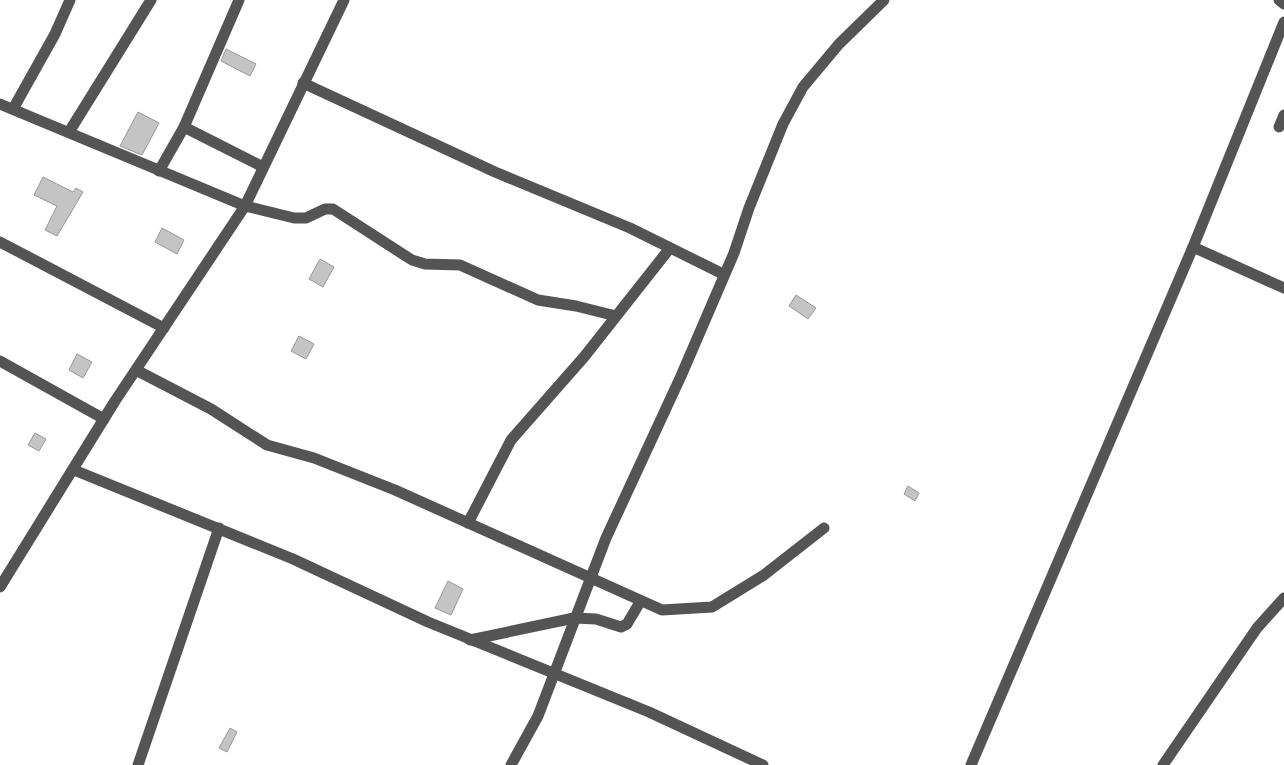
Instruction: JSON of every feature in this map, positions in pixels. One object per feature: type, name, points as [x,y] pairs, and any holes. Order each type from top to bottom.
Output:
[{"type":"street","points":[[13,109],[55,34],[70,0]]},
{"type":"street","points":[[69,132],[151,0]]},
{"type":"street","points":[[159,171],[184,127],[239,0]]},
{"type":"street","points":[[0,587],[104,419],[245,206],[344,0]]},
{"type":"street","points":[[511,765],[538,716],[606,538],[681,376],[724,274],[783,124],[803,88],[839,44],[884,0]]},
{"type":"street","points":[[1279,0],[1284,4]]},
{"type":"street","points":[[971,765],[1193,247],[1284,22]]},
{"type":"street","points":[[303,83],[494,172],[630,228],[724,274]]},
{"type":"street","points":[[0,104],[245,206],[294,218],[306,218],[325,209],[333,209],[412,260],[424,264],[460,265],[538,300],[576,306],[616,316]]},
{"type":"street","points":[[1279,127],[1284,115]]},
{"type":"street","points":[[184,127],[263,167]]},
{"type":"street","points":[[0,242],[164,328]]},
{"type":"street","points":[[1193,247],[1284,288]]},
{"type":"street","points":[[468,523],[512,440],[616,316],[670,248]]},
{"type":"street","points":[[0,360],[104,419]]},
{"type":"street","points":[[136,370],[211,409],[267,446],[314,458],[395,490],[640,602],[662,610],[712,607],[764,575],[824,528]]},
{"type":"street","points":[[74,470],[318,570],[470,640],[649,712],[759,764]]},
{"type":"street","points":[[138,765],[219,528]]},
{"type":"street","points":[[1163,765],[1257,628],[1284,598]]},
{"type":"street","points":[[470,640],[574,618],[596,619],[622,627],[627,624],[640,602]]},
{"type":"building","points":[[226,49],[256,64],[250,76],[221,61]]},
{"type":"building","points":[[138,112],[159,123],[142,155],[120,146]]},
{"type":"building","points":[[43,177],[73,192],[76,188],[83,192],[57,236],[45,230],[57,206],[34,195]]},
{"type":"building","points":[[162,228],[184,240],[177,254],[155,242]]},
{"type":"building","points":[[320,259],[334,267],[323,287],[309,279]]},
{"type":"building","points":[[796,295],[816,308],[808,319],[789,306]]},
{"type":"building","points":[[299,336],[314,344],[306,359],[291,351]]},
{"type":"building","points":[[77,354],[92,362],[83,378],[69,370]]},
{"type":"building","points":[[35,433],[46,439],[39,451],[28,445]]},
{"type":"building","points":[[908,486],[919,493],[915,501],[904,494]]},
{"type":"building","points":[[448,581],[463,589],[451,615],[435,608]]},
{"type":"building","points":[[230,728],[237,732],[227,752],[219,748]]}]
